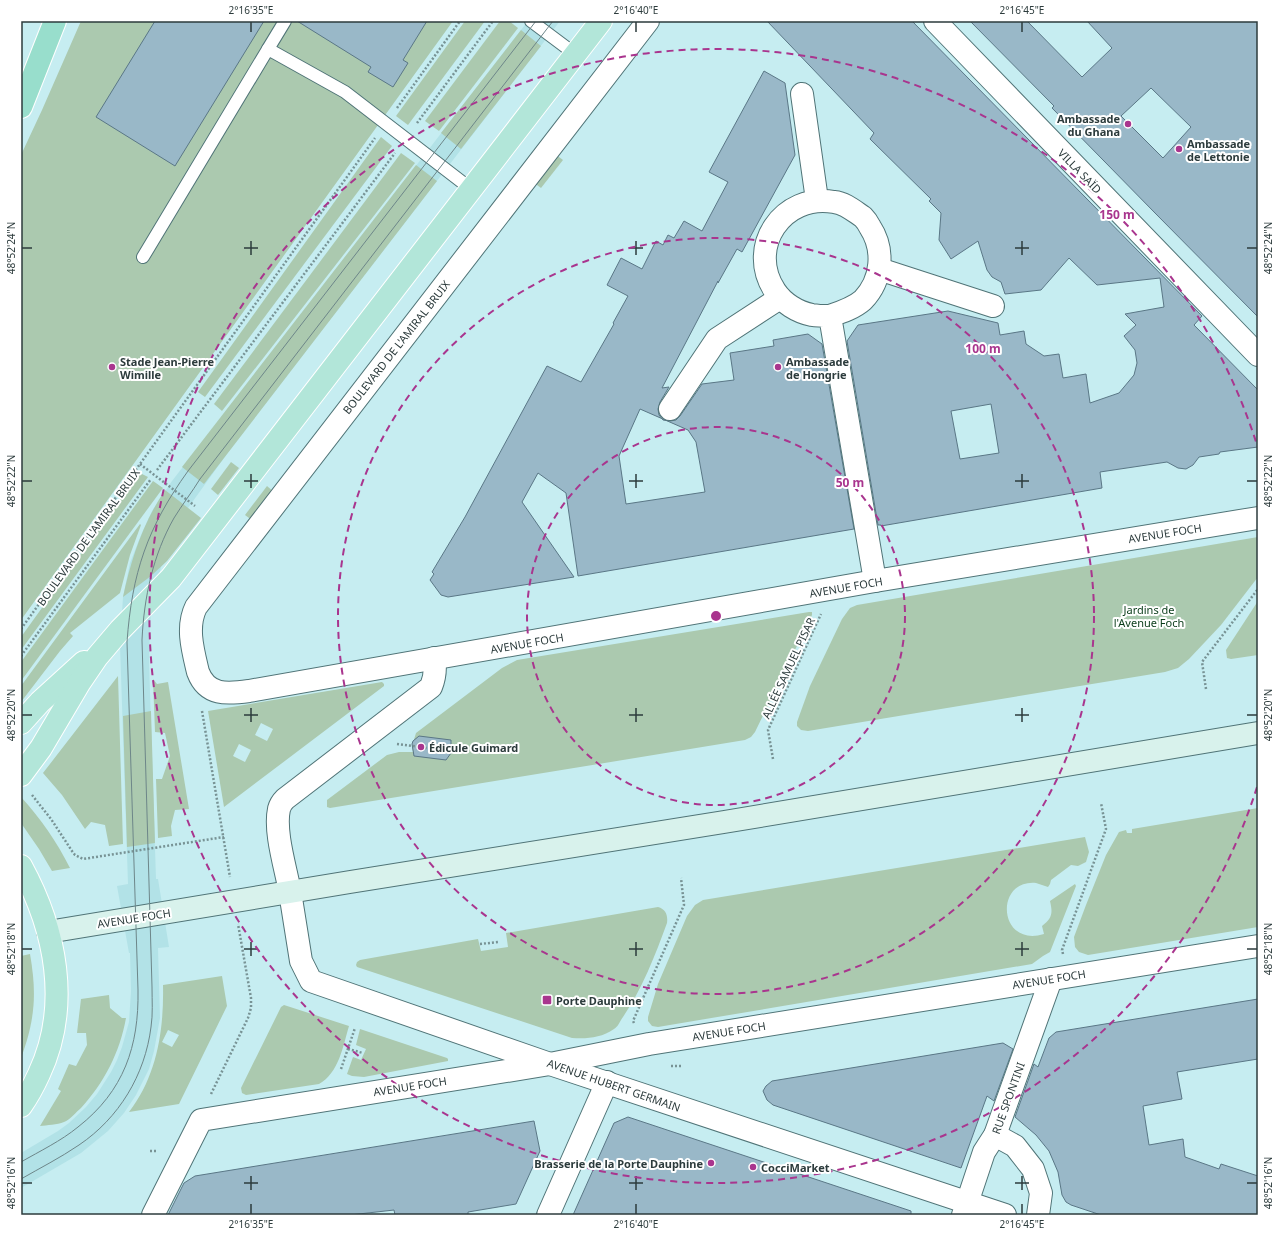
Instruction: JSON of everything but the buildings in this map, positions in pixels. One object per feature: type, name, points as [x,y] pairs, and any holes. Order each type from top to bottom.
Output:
[{"type":"highway","points":[[21,107],[55,21]]},
{"type":"main road","points":[[21,723],[40,702],[120,630],[171,578],[601,21]]},
{"type":"main road","points":[[26,784],[41,748],[80,682],[97,657],[120,630]]},
{"type":"main road","name":"AVENUE FOCH","points":[[48,932],[1258,733]]},
{"type":"main road","points":[[21,866],[42,909],[54,958],[57,984],[57,1010],[52,1037],[44,1063],[33,1087],[21,1106]]},
{"type":"street","name":"BOULEVARD DE L'AMIRAL BRUIX","points":[[206,686],[198,672],[191,633],[191,619],[196,607],[648,21]]},
{"type":"street","name":"VILLA SAÏD","points":[[935,21],[1258,355]]},
{"type":"street","points":[[802,94],[817,200]]},
{"type":"street","points":[[817,200],[835,202],[852,208],[865,219],[875,234],[880,252],[879,269],[873,286],[862,300],[847,310],[830,316],[812,315],[794,309],[780,298],[769,282],[764,265],[765,246],[772,229],[784,215],[799,205],[817,200]]},
{"type":"street","points":[[879,269],[993,306]]},
{"type":"street","points":[[670,409],[717,339],[780,298]]},
{"type":"street","points":[[830,316],[875,582]]},
{"type":"street","name":"AVENUE FOCH","points":[[206,686],[217,692],[233,693],[875,582],[1258,518]]},
{"type":"street","points":[[290,892],[278,830],[280,805],[285,798],[431,687],[435,678],[436,668],[434,658]]},
{"type":"street","name":"AVENUE HUBERT GERMAIN","points":[[290,892],[301,961],[311,981],[550,1064],[607,1082],[965,1209],[1006,1215]]},
{"type":"street","name":"AVENUE FOCH","points":[[201,1120],[550,1064],[642,1045],[1258,946]]},
{"type":"street","name":"RUE SPONTINI","points":[[965,1209],[984,1152],[995,1135],[1051,979]]},
{"type":"street","points":[[548,1215],[607,1082]]},
{"type":"street","points":[[153,1215],[201,1120]]},
{"type":"street","points":[[995,1135],[1015,1146],[1033,1169],[1041,1193],[1038,1215]]},
{"type":"lane","points":[[143,257],[285,21]]},
{"type":"lane","points":[[531,21],[575,54]]},
{"type":"lane","points":[[268,48],[345,92],[471,189]]},
{"type":"path","name":"BOULEVARD DE L'AMIRAL BRUIX","points":[[21,629],[460,21]]},
{"type":"path","points":[[157,470],[493,21]]},
{"type":"path","name":"BOULEVARD DE L'AMIRAL BRUIX","points":[[140,464],[198,509]]},
{"type":"path","points":[[21,656],[151,479]]},
{"type":"path","points":[[1206,689],[1202,662],[1258,589]]},
{"type":"path","name":"ALLÉE SAMUEL PISAR","points":[[773,759],[768,730],[821,616],[821,611]]},
{"type":"path","points":[[206,686],[202,691],[200,698],[229,867]]},
{"type":"path","points":[[392,743],[450,751]]},
{"type":"path","points":[[26,784],[75,855],[83,859],[224,837]]},
{"type":"path","points":[[1063,956],[1062,950],[1106,829],[1101,803]]},
{"type":"path","points":[[634,1027],[633,1021],[684,905],[681,878]]},
{"type":"path","points":[[201,1120],[208,1100],[248,1018],[251,1008],[251,998],[240,935]]},
{"type":"path","points":[[480,944],[499,942]]},
{"type":"path","points":[[341,1069],[355,1028]]},
{"type":"path","points":[[348,1049],[363,1053]]},
{"type":"path","points":[[150,1152],[157,1151]]},
{"type":"shaded area","points":[[528,21],[560,21],[229,451],[188,508],[161,567],[151,611],[149,661],[156,879],[158,879],[169,947],[158,948],[160,1018],[154,1051],[149,1069],[136,1095],[124,1113],[108,1131],[81,1153],[21,1188],[21,1153],[69,1123],[97,1094],[117,1060],[129,1022],[131,991],[130,953],[117,886],[128,884],[120,645],[123,597],[130,563],[141,535],[152,511],[172,481]]},
{"type":"green space","name":"Stade Jean-Pierre Wimille","points":[[81,21],[453,21],[21,620],[21,155]]},
{"type":"green space","points":[[465,21],[485,21],[408,125],[396,116]]},
{"type":"green space","points":[[500,21],[509,21],[518,28],[439,131],[425,121]]},
{"type":"green space","points":[[521,30],[541,46],[461,149],[441,133]]},
{"type":"green space","points":[[381,137],[392,146],[205,397],[198,392]]},
{"type":"green space","points":[[401,153],[415,163],[222,411],[214,404]]},
{"type":"green space","points":[[555,154],[563,160],[541,188],[533,182]]},
{"type":"green space","points":[[416,165],[437,181],[204,484],[182,467]]},
{"type":"green space","points":[[231,462],[239,468],[218,495],[211,489]]},
{"type":"green space","points":[[142,474],[148,477],[21,650],[21,637],[136,477]]},
{"type":"green space","points":[[153,481],[163,488],[21,681],[21,662]]},
{"type":"green space","points":[[267,486],[275,493],[253,521],[245,515]]},
{"type":"green space","points":[[165,490],[201,518],[167,561],[151,576],[123,597],[134,555],[144,528]]},
{"type":"green space","points":[[140,524],[141,525],[130,555],[120,593],[70,633],[73,636],[21,702],[21,686]]},
{"type":"green space","name":"Jardins de l'Avenue Foch","points":[[1258,537],[1258,577],[1221,625],[1189,659],[1178,668],[1165,672],[808,731],[801,730],[797,726],[797,722],[810,686],[842,619],[850,608],[857,605]]},
{"type":"green space","points":[[1258,601],[1258,655],[1231,659],[1227,658],[1226,650]]},
{"type":"green space","points":[[812,612],[812,615],[755,732],[751,737],[745,740],[330,808],[327,807],[327,800],[387,755],[399,752],[413,752],[412,746],[416,733],[502,668],[517,660]]},
{"type":"green space","points":[[118,676],[123,844],[109,846],[105,825],[91,822],[85,829],[62,795],[43,773]]},
{"type":"green space","points":[[153,679],[157,684],[168,682],[189,809],[175,810],[171,826],[172,836],[158,838],[156,779],[162,779],[170,756],[165,733],[155,732]]},
{"type":"green space","points":[[382,682],[384,684],[384,686],[224,807],[208,711]],"holes":[[[261,723],[273,729],[267,741],[255,735]],[[239,744],[251,750],[245,762],[233,756]]]},
{"type":"green space","points":[[151,711],[155,843],[127,847],[123,716]]},
{"type":"green space","points":[[21,797],[48,831],[70,868],[52,871],[21,823]]},
{"type":"green space","points":[[1258,808],[1258,927],[1088,955],[1079,952],[1075,947],[1074,937],[1086,905],[1106,855],[1119,832],[1126,830],[1127,833],[1132,833],[1132,829]]},
{"type":"green space","points":[[1085,837],[1089,852],[1086,862],[1078,866],[1071,865],[1051,880],[1048,887],[1036,883],[1022,885],[1013,891],[1008,901],[1007,912],[1010,923],[1017,931],[1029,936],[1044,934],[1042,926],[1048,921],[1051,915],[1050,901],[1075,884],[1076,886],[1050,952],[1032,964],[658,1027],[652,1026],[648,1021],[658,984],[687,916],[695,905],[703,900]]},
{"type":"green space","points":[[658,907],[663,909],[666,913],[667,923],[642,984],[617,1027],[609,1032],[594,1037],[572,1038],[357,967],[356,965],[360,960],[478,939],[481,951],[508,947],[506,933]]},
{"type":"green space","points":[[30,954],[34,982],[32,1019],[21,1058],[21,956]]},
{"type":"green space","points":[[222,976],[227,1006],[179,1104],[129,1112],[139,1098],[146,1083],[157,1052],[162,1019],[163,985]],"holes":[[[168,1030],[179,1035],[172,1047],[162,1042]]]},
{"type":"green space","points":[[109,995],[110,1008],[122,1018],[126,1018],[120,1043],[104,1078],[81,1108],[71,1118],[61,1123],[40,1126],[61,1091],[58,1089],[69,1064],[76,1066],[87,1045],[86,1033],[77,1033],[81,999]]},
{"type":"green space","points":[[284,1005],[349,1026],[336,1066],[326,1079],[319,1084],[246,1095],[242,1093],[241,1088],[281,1007]]},
{"type":"green space","points":[[360,1029],[447,1058],[448,1061],[364,1077],[352,1076],[347,1074],[353,1057],[361,1060],[366,1049],[356,1045]]},
{"type":"tram line","points":[[21,1162],[58,1141],[78,1127],[94,1113],[107,1098],[126,1066],[136,1030],[138,990],[127,642],[133,594],[144,552],[152,532],[162,512],[188,471],[536,21]]},
{"type":"tram line","points":[[21,1179],[79,1145],[106,1122],[128,1094],[143,1062],[148,1045],[152,1017],[152,987],[142,640],[147,592],[160,547],[174,518],[200,479],[553,21]]},
{"type":"place","name":"Ambassade du Ghana","points":[[1128,124]]},
{"type":"place","name":"Ambassade de Lettonie","points":[[1179,149]]},
{"type":"place","name":"Stade Jean-Pierre Wimille","points":[[112,367]]},
{"type":"place","name":"Ambassade de Hongrie","points":[[778,367]]},
{"type":"place","name":"Édicule Guimard","points":[[421,747]]},
{"type":"place","name":"Porte Dauphine","points":[[547,1000]]},
{"type":"place","name":"Brasserie de la Porte Dauphine","points":[[711,1163]]},
{"type":"place","name":"CocciMarket","points":[[753,1167]]}]
